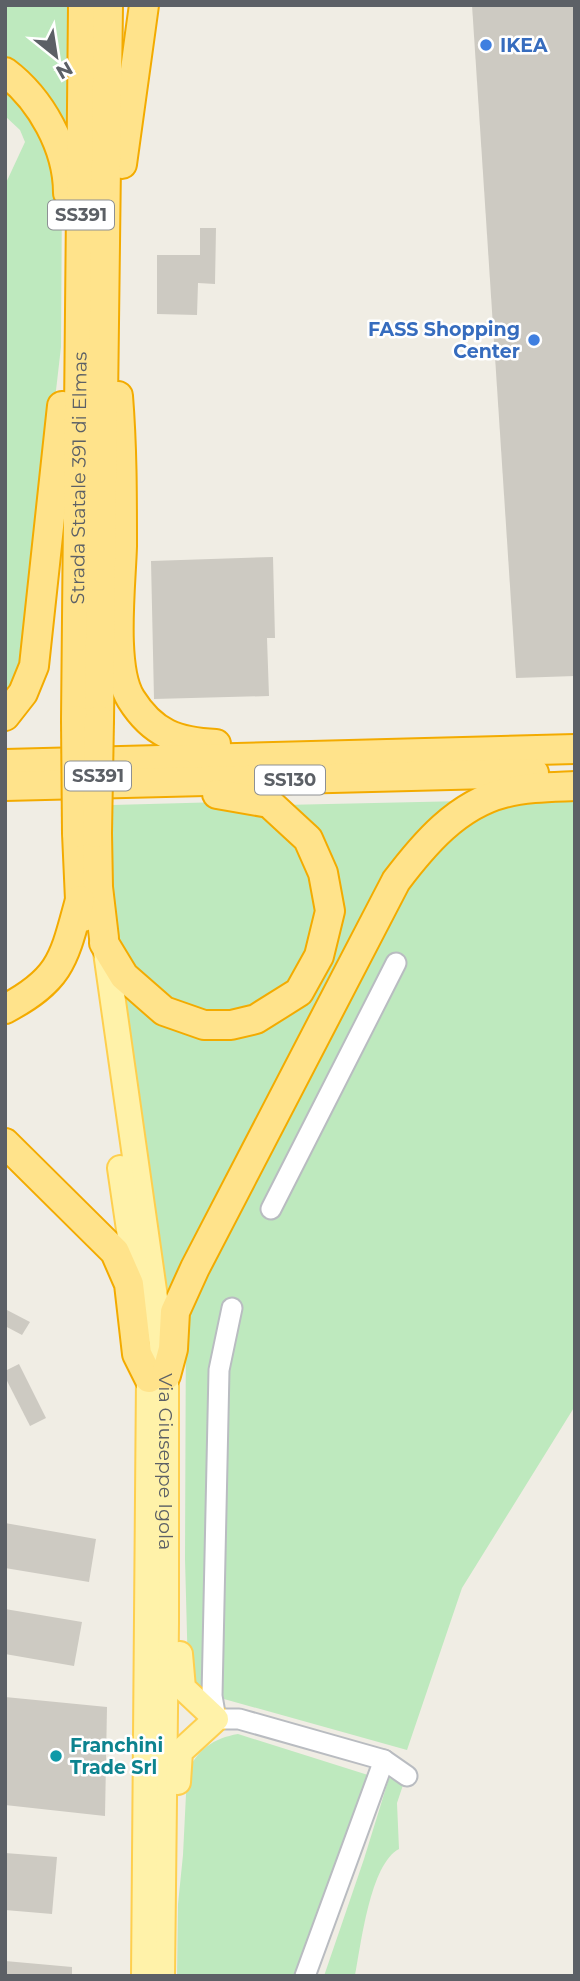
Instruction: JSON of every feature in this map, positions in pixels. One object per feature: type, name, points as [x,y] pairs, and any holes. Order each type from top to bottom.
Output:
[{"type":"highway","name":"Strada Statale 391 di Elmas","points":[[83,5],[93,241],[92,336],[78,424],[79,545],[88,720],[87,833],[80,900],[99,949]]},
{"type":"highway","name":"Strada Statale 391 di Elmas","points":[[93,241],[108,5]]},
{"type":"highway","points":[[5,72],[27,92],[59,146],[68,183],[69,217],[93,241],[115,231],[144,5]]},
{"type":"highway","points":[[5,716],[23,693],[34,666],[67,358],[92,336],[115,355],[122,444],[119,620],[122,680],[130,698],[157,728],[173,738],[281,757]]},
{"type":"highway","name":"SS130","points":[[5,764],[575,749]]},
{"type":"highway","name":"SS130","points":[[5,786],[575,772]]},
{"type":"highway","points":[[99,949],[124,976],[164,1011],[204,1025],[231,1025],[256,1019],[299,992],[318,956],[330,911],[323,873],[307,839],[270,803],[160,783]]},
{"type":"highway","points":[[5,801],[21,801],[39,786]]},
{"type":"highway","points":[[5,1143],[115,1252],[129,1284],[137,1354],[158,1376],[173,1349],[175,1312],[190,1279],[396,881],[421,848],[444,826],[471,808],[502,793],[575,786]]},
{"type":"highway","name":"Strada Statale 391 di Elmas","points":[[87,833],[98,887],[99,949]]},
{"type":"highway","points":[[5,1009],[32,995],[65,956],[80,900]]},
{"type":"main road","name":"Via Giuseppe Igola","points":[[99,949],[158,1376],[166,1623],[162,1976]]},
{"type":"main road","name":"Via Giuseppe Igola","points":[[144,1976],[158,1376]]},
{"type":"main road","points":[[164,1840],[175,1818],[180,1752],[216,1718],[183,1688],[178,1636],[166,1623]]},
{"type":"street","points":[[271,1209],[396,963]]},
{"type":"street","points":[[232,1308],[218,1384],[212,1696],[216,1718],[239,1719],[384,1760],[407,1776]]},
{"type":"street","points":[[306,1976],[384,1760]]},
{"type":"green space","points":[[5,5],[72,5],[70,129],[64,134],[5,64]]},
{"type":"green space","points":[[5,84],[27,105],[62,189],[61,347],[25,659],[5,701],[5,185],[25,142],[20,130],[5,116]]},
{"type":"green space","points":[[575,798],[575,1406],[462,1588],[407,1750],[199,1692],[188,1672],[185,1559],[186,1309],[385,920],[426,855],[481,815],[524,802]]},
{"type":"green space","points":[[465,801],[450,809],[172,1298],[167,1293],[120,987],[263,1028],[337,933],[283,805]]},
{"type":"green space","points":[[223,802],[255,810],[295,834],[322,906],[298,979],[253,1013],[195,1015],[145,987],[122,951],[113,887],[112,805]]},
{"type":"green space","points":[[238,1734],[368,1775],[295,1976],[177,1976],[178,1904],[187,1774],[195,1758],[207,1746]]},
{"type":"green space","points":[[389,1778],[404,1782],[397,1803],[399,1849],[389,1857],[374,1888],[355,1976],[324,1976],[364,1859]]},
{"type":"building","name":"FASS Shopping Center","points":[[472,5],[575,5],[575,676],[516,678]]},
{"type":"building","points":[[200,228],[216,228],[215,284],[198,283],[197,315],[157,314],[157,255],[200,255]]},
{"type":"building","points":[[273,557],[275,638],[267,638],[269,696],[154,699],[151,561]]},
{"type":"building","points":[[5,1309],[30,1322],[22,1335],[5,1326]]},
{"type":"building","points":[[19,1364],[46,1418],[30,1426],[5,1377],[5,1371]]},
{"type":"building","points":[[5,1523],[96,1539],[89,1582],[5,1568]]},
{"type":"building","points":[[5,1609],[82,1622],[74,1666],[5,1654]]},
{"type":"building","name":"Franchini Trade Srl","points":[[5,1697],[107,1707],[105,1816],[5,1805]]},
{"type":"building","points":[[5,1853],[57,1857],[52,1914],[5,1910]]},
{"type":"building","points":[[5,1961],[72,1967],[72,1976],[5,1976]]},
{"type":"place","name":"IKEA","points":[[486,45]]},
{"type":"place","name":"FASS Shopping Center","points":[[534,340]]},
{"type":"place","name":"Franchini Trade Srl","points":[[56,1756]]}]
